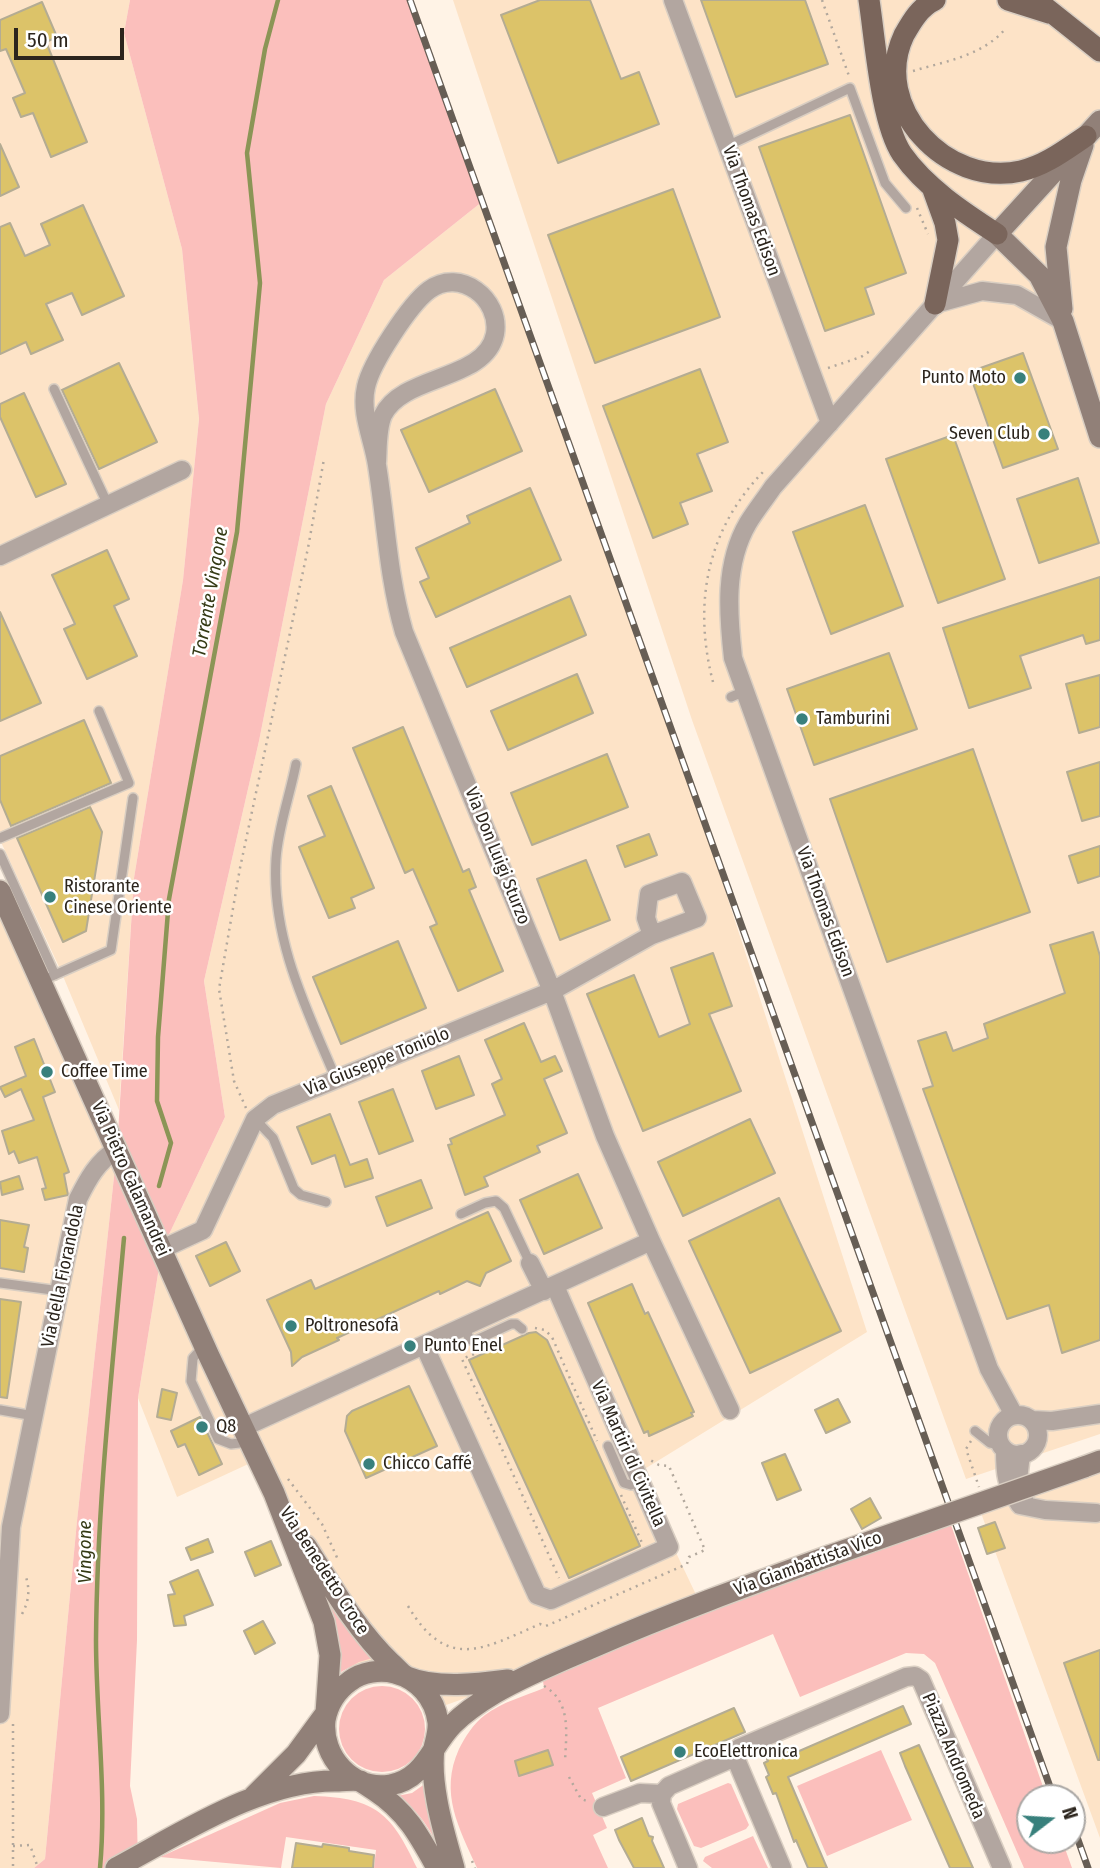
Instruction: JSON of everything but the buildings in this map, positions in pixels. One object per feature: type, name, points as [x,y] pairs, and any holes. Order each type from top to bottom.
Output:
[{"type":"main road","points":[[869,0],[891,134],[901,153],[932,187],[991,231]]},
{"type":"main road","points":[[935,0],[927,4],[912,20],[896,56],[894,74],[899,100],[918,151],[931,171],[991,231]]},
{"type":"main road","points":[[1008,0],[1057,16]]},
{"type":"main road","points":[[1036,0],[1100,51]]},
{"type":"main road","points":[[899,100],[917,132],[936,151],[964,166],[992,172],[1018,172],[1045,164],[1093,129]]},
{"type":"main road","points":[[932,187],[948,240],[935,304]]},
{"type":"street","name":"Via Thomas Edison","points":[[673,0],[830,423]]},
{"type":"street","name":"Via Thomas Edison","points":[[1015,1421],[989,1369],[867,1049],[738,694],[728,607],[733,564],[747,525],[774,487],[935,304],[991,231],[1093,129]]},
{"type":"street","points":[[1063,321],[1056,247],[1071,180],[1093,129]]},
{"type":"street","points":[[991,231],[1039,275],[1063,321],[1100,437]]},
{"type":"street","name":"Via Don Luigi Sturzo","points":[[377,462],[380,425],[385,412],[411,390],[470,365],[486,353],[495,336],[495,319],[489,302],[477,289],[446,283],[430,289],[382,349],[366,386],[365,413],[377,462],[394,595],[404,632],[552,991],[605,1136],[730,1409]]},
{"type":"street","points":[[935,304],[982,291],[1017,295],[1063,321]]},
{"type":"street","points":[[0,556],[182,470]]},
{"type":"street","name":"Via Pietro Calamandrei","points":[[0,891],[6,919],[48,978],[120,1156],[245,1435]]},
{"type":"street","name":"Via Giuseppe Toniolo","points":[[255,1119],[273,1105],[552,991],[652,935]]},
{"type":"street","points":[[160,1245],[203,1230],[255,1119]]},
{"type":"street","name":"Via della Fiorandola","points":[[6,1716],[9,1547],[78,1199],[90,1175],[104,1157],[120,1156]]},
{"type":"street","points":[[245,1435],[424,1345],[651,1241]]},
{"type":"street","name":"Via Martiri di Civitella","points":[[424,1345],[537,1595],[551,1600],[669,1547],[550,1289],[530,1263]]},
{"type":"street","points":[[1098,1513],[1045,1510],[1020,1505],[1009,1488],[1005,1475],[1009,1450],[999,1433],[1015,1421],[1060,1421],[1100,1414]]},
{"type":"street","points":[[1009,1450],[1031,1451],[1038,1439],[1038,1432],[1015,1421]]},
{"type":"street","name":"Via Benedetto Croce","points":[[245,1435],[277,1483],[340,1601],[367,1638],[423,1690],[435,1709],[438,1722],[434,1749],[436,1800],[462,1863]]},
{"type":"street","name":"Via Giambattista Vico","points":[[434,1749],[451,1725],[478,1703],[661,1617],[1092,1464]]},
{"type":"street","name":"Via Benedetto Croce","points":[[277,1483],[324,1622],[330,1656],[324,1729],[331,1753],[346,1773],[404,1814],[420,1835],[437,1868]]},
{"type":"street","points":[[254,1796],[296,1755],[342,1687],[354,1678],[378,1671],[405,1676]]},
{"type":"street","name":"Via Giambattista Vico","points":[[405,1676],[436,1683],[471,1685],[528,1680]]},
{"type":"street","name":"Piazza Andromeda","points":[[603,1807],[640,1793],[662,1794],[669,1786],[735,1757],[739,1748],[906,1677],[915,1676],[921,1680],[1002,1868]]},
{"type":"street","points":[[116,1868],[254,1796],[311,1782],[360,1781],[389,1785],[403,1781],[427,1762],[434,1749]]},
{"type":"street","points":[[735,1757],[782,1868]]},
{"type":"street","points":[[662,1794],[661,1803],[688,1868]]},
{"type":"lane","points":[[727,146],[850,89],[885,183],[909,204]]},
{"type":"lane","points":[[54,389],[108,505]]},
{"type":"lane","points":[[0,838],[129,783],[99,711]]},
{"type":"lane","points":[[296,764],[276,857],[276,908],[288,960],[336,1079]]},
{"type":"lane","points":[[0,854],[48,978],[111,950],[133,798]]},
{"type":"lane","points":[[255,1119],[273,1138],[294,1189],[301,1195],[326,1202]]},
{"type":"lane","points":[[461,1214],[496,1201],[504,1208],[530,1263]]},
{"type":"lane","points":[[0,1283],[60,1291]]},
{"type":"lane","points":[[464,1327],[470,1340],[474,1341],[511,1324],[525,1329]]},
{"type":"lane","points":[[0,1410],[34,1416]]},
{"type":"lane","points":[[975,1431],[990,1443],[1009,1450]]},
{"type":"lane","points":[[604,1448],[625,1483],[631,1485],[640,1481]]},
{"type":"path","points":[[822,0],[851,81]]},
{"type":"path","points":[[903,74],[981,50],[996,40],[1006,28]]},
{"type":"path","points":[[909,204],[923,218],[928,242]]},
{"type":"path","points":[[812,374],[861,357],[873,348]]},
{"type":"path","points":[[255,1119],[240,1098],[234,1080],[219,989],[240,868],[308,548],[324,459]]},
{"type":"path","points":[[525,1329],[545,1330],[552,1337],[604,1448]]},
{"type":"path","points":[[484,1349],[462,1359],[563,1586]]},
{"type":"path","points":[[408,1606],[415,1619],[434,1641],[452,1648],[468,1650],[487,1647],[540,1624],[546,1626],[687,1564],[689,1557],[705,1550],[669,1466],[659,1465],[644,1455]]},
{"type":"path","points":[[277,1483],[290,1481],[322,1524],[344,1573]]},
{"type":"path","points":[[618,1487],[645,1549]]},
{"type":"path","points":[[528,1680],[550,1689],[567,1714],[565,1762]]},
{"type":"path","points":[[6,1716],[13,1868]]},
{"type":"path","points":[[569,1777],[581,1799],[603,1807]]},
{"type":"path","points":[[13,1846],[30,1845],[37,1868]]},
{"type":"path","points":[[462,1863],[475,1868]]},
{"type":"shaded area","points":[[0,0],[130,0],[124,33],[182,249],[199,419],[183,580],[134,878],[119,1110],[60,969],[0,840]]},
{"type":"shaded area","points":[[130,0],[410,0],[483,201],[384,280],[326,404],[259,741],[204,981],[225,1117],[162,1249],[138,1398],[137,1640],[130,1786],[137,1819],[138,1868],[34,1868],[45,1859],[77,1521],[117,1149],[134,878],[183,580],[199,419],[182,249],[124,33]]},
{"type":"shaded area","points":[[453,0],[1100,0],[1100,1434],[966,1479],[692,720]]},
{"type":"shaded area","points":[[483,201],[686,768],[867,1332],[638,1473],[700,1603],[521,1678],[435,1709],[415,1682],[354,1678],[274,1493],[257,1460],[177,1497],[138,1398],[162,1249],[225,1117],[204,981],[259,741],[326,404],[384,280]]},
{"type":"shaded area","points":[[0,892],[117,1149],[77,1521],[45,1859],[34,1868],[0,1868]]},
{"type":"shaded area","points":[[1100,1472],[1100,1838],[1086,1800],[1086,1784],[1080,1784],[981,1513]]},
{"type":"shaded area","points":[[951,1525],[1042,1784],[1016,1784],[1016,1850],[935,1663],[924,1654],[906,1653],[800,1697],[773,1634],[598,1708],[626,1778],[592,1793],[607,1828],[593,1835],[608,1868],[477,1868],[458,1824],[451,1795],[453,1765],[470,1730],[492,1710],[544,1688],[543,1681],[687,1618]]},
{"type":"shaded area","points":[[322,1586],[376,1657],[359,1662],[341,1672],[331,1615]]},
{"type":"shaded area","points":[[382,1686],[399,1689],[413,1698],[422,1712],[425,1729],[422,1746],[413,1760],[399,1769],[382,1772],[365,1769],[351,1760],[342,1746],[339,1729],[342,1712],[351,1698],[365,1689]]},
{"type":"shaded area","points":[[881,1750],[912,1820],[827,1856],[797,1786]]},
{"type":"shaded area","points":[[429,1781],[443,1856],[424,1823],[413,1809],[397,1796],[412,1793]]},
{"type":"shaded area","points":[[731,1784],[749,1825],[746,1829],[701,1848],[694,1846],[677,1809],[678,1804]]},
{"type":"shaded area","points":[[314,1796],[353,1800],[379,1812],[399,1834],[417,1868],[374,1868],[376,1850],[286,1837],[281,1868],[160,1857],[280,1803]]},
{"type":"shaded area","points":[[753,1836],[768,1868],[712,1868],[703,1861],[705,1857]]},
{"type":"shaded area","points":[[1018,1854],[1067,1854],[1072,1868],[1024,1868]]},
{"type":"waterway","name":"Torrente Vingone","points":[[159,1186],[171,1143],[157,1101],[158,1037],[169,899],[237,532],[260,283],[247,153],[265,49],[278,0]]},
{"type":"waterway","name":"Vingone","points":[[100,1868],[102,1782],[96,1668],[97,1590],[106,1439],[124,1238]]},
{"type":"railway","points":[[410,0],[1049,1784]]},
{"type":"railway","points":[[1083,1854],[1088,1868]]},
{"type":"place","name":"Punto Moto","points":[[1020,378]]},
{"type":"place","name":"Seven Club","points":[[1044,434]]},
{"type":"place","name":"Tamburini","points":[[802,719]]},
{"type":"place","name":"Ristorante Cinese Oriente","points":[[50,897]]},
{"type":"place","name":"Coffee Time","points":[[47,1072]]},
{"type":"place","name":"Poltronesofà","points":[[291,1326]]},
{"type":"place","name":"Punto Enel","points":[[410,1346]]},
{"type":"place","name":"Q8","points":[[202,1427]]},
{"type":"place","name":"Chicco Caffé","points":[[369,1464]]},
{"type":"place","name":"EcoElettronica","points":[[680,1752]]}]
